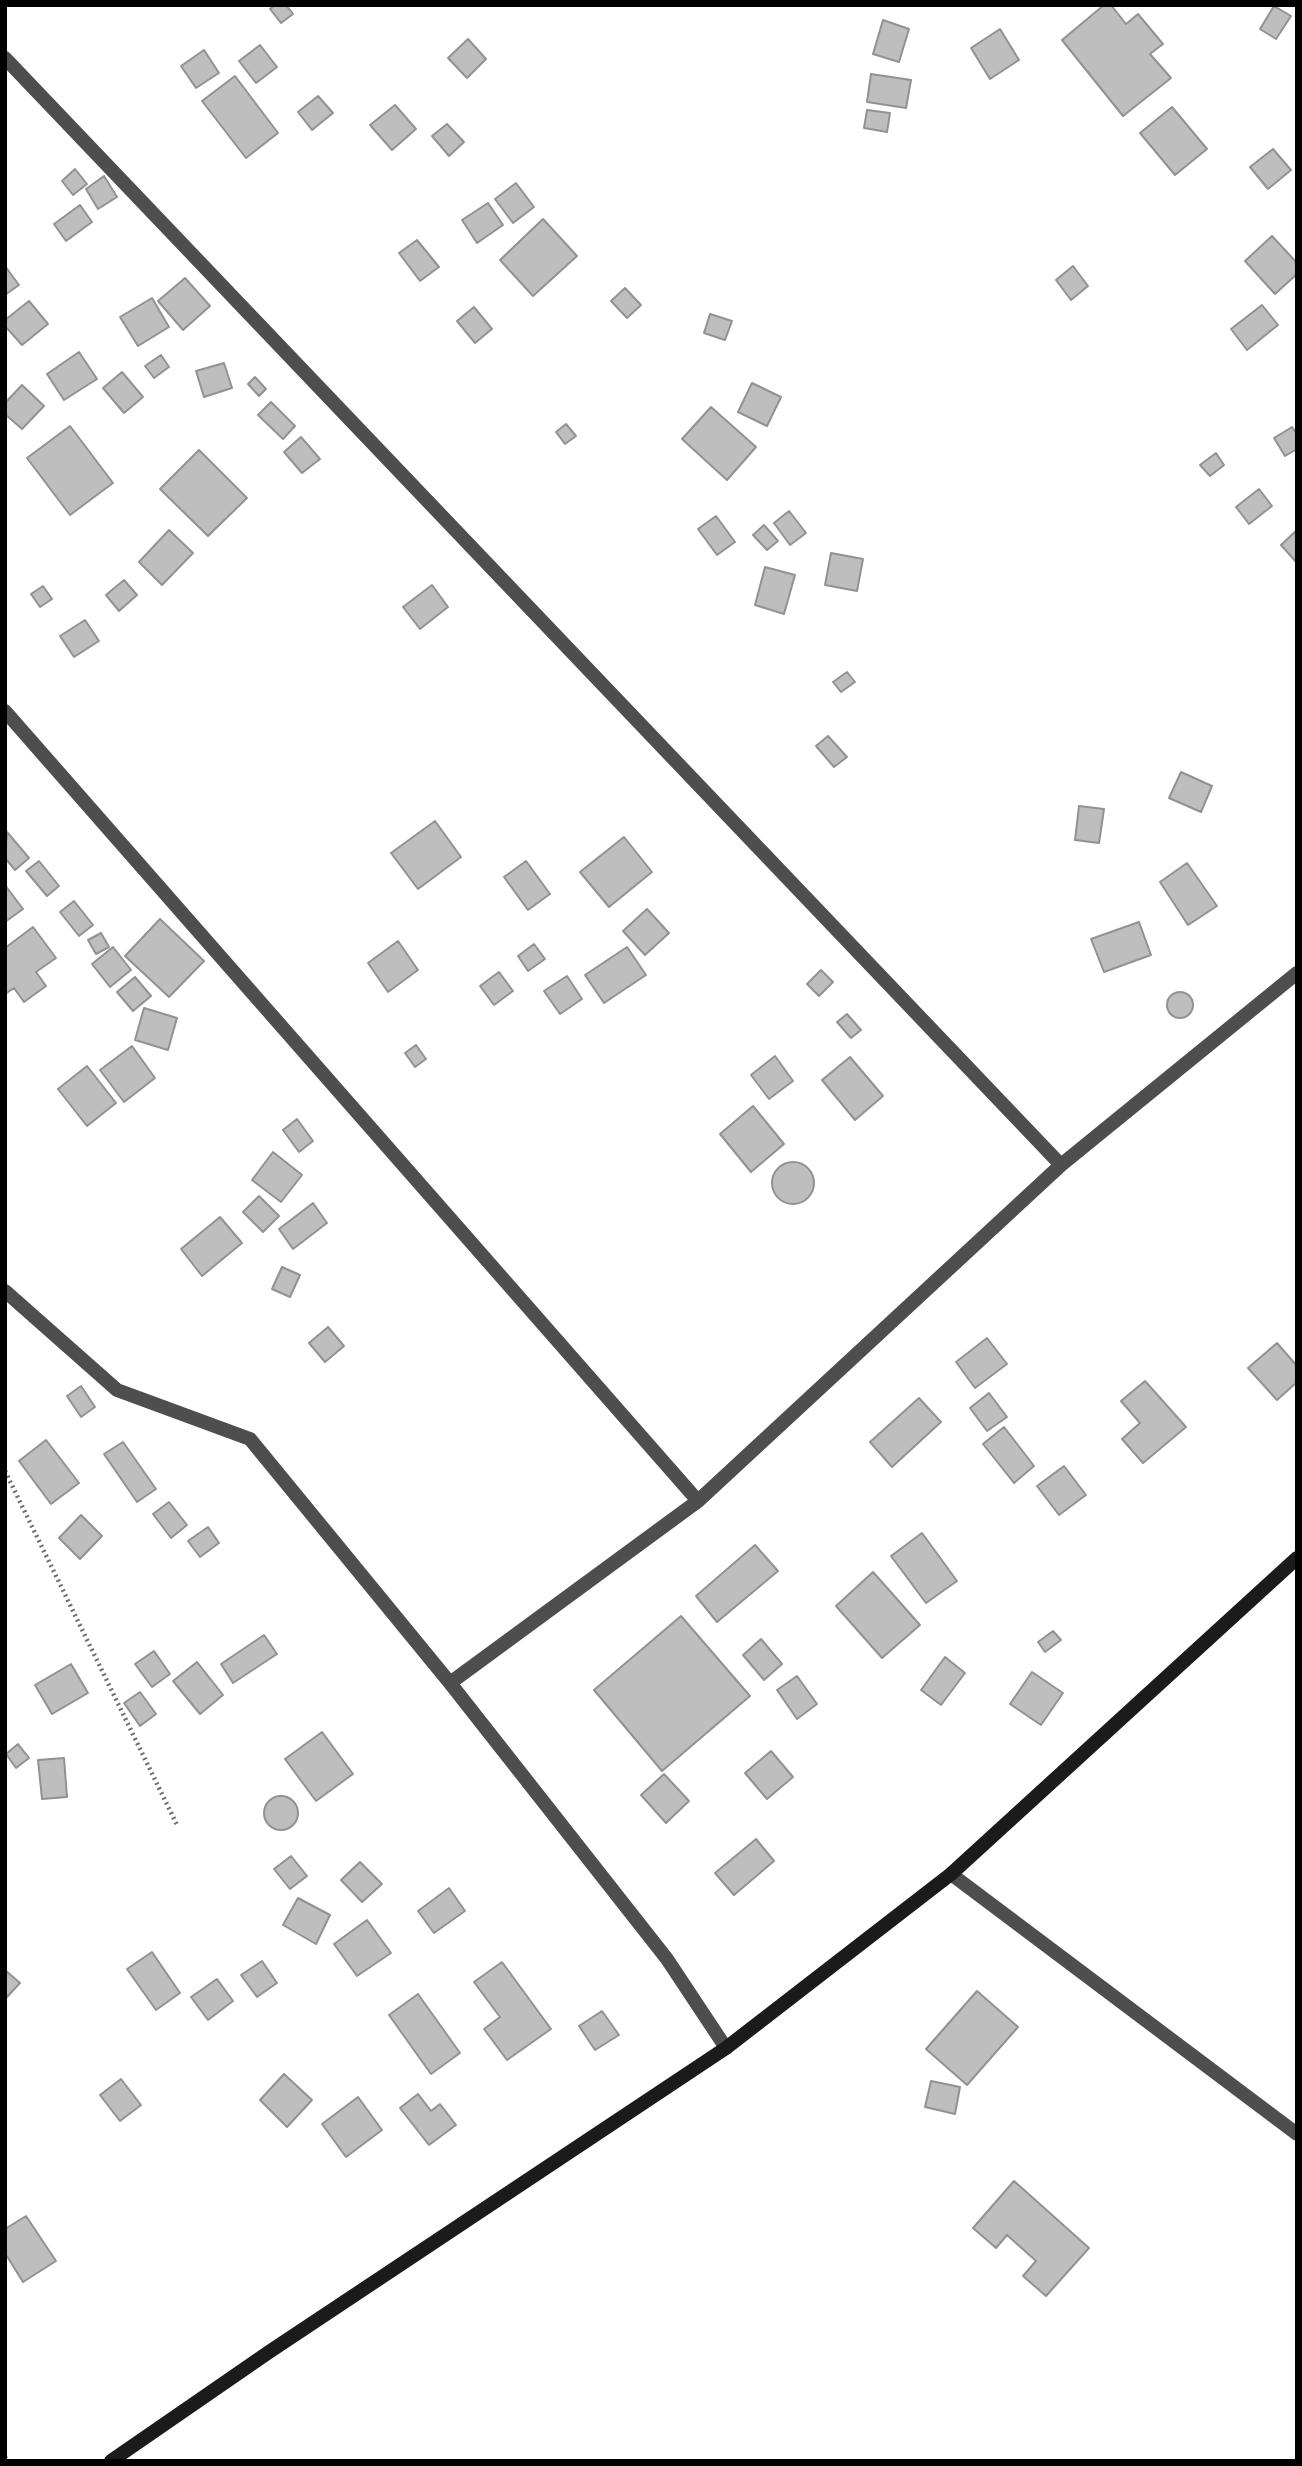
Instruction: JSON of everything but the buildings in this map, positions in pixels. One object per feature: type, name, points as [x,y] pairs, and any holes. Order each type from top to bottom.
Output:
[{"type":"street","points":[[5,58],[1061,1164]]},
{"type":"street","points":[[5,712],[698,1501]]},
{"type":"street","points":[[450,1683],[698,1501],[1061,1164],[1297,973]]},
{"type":"street","points":[[5,1291],[117,1390],[250,1440],[450,1683],[667,1959],[726,2048]]},
{"type":"street","points":[[111,2461],[726,2048],[951,1874],[1297,1558]]},
{"type":"street","points":[[951,1874],[1297,2134]]},
{"type":"path","points":[[5,1471],[177,1825]]}]
